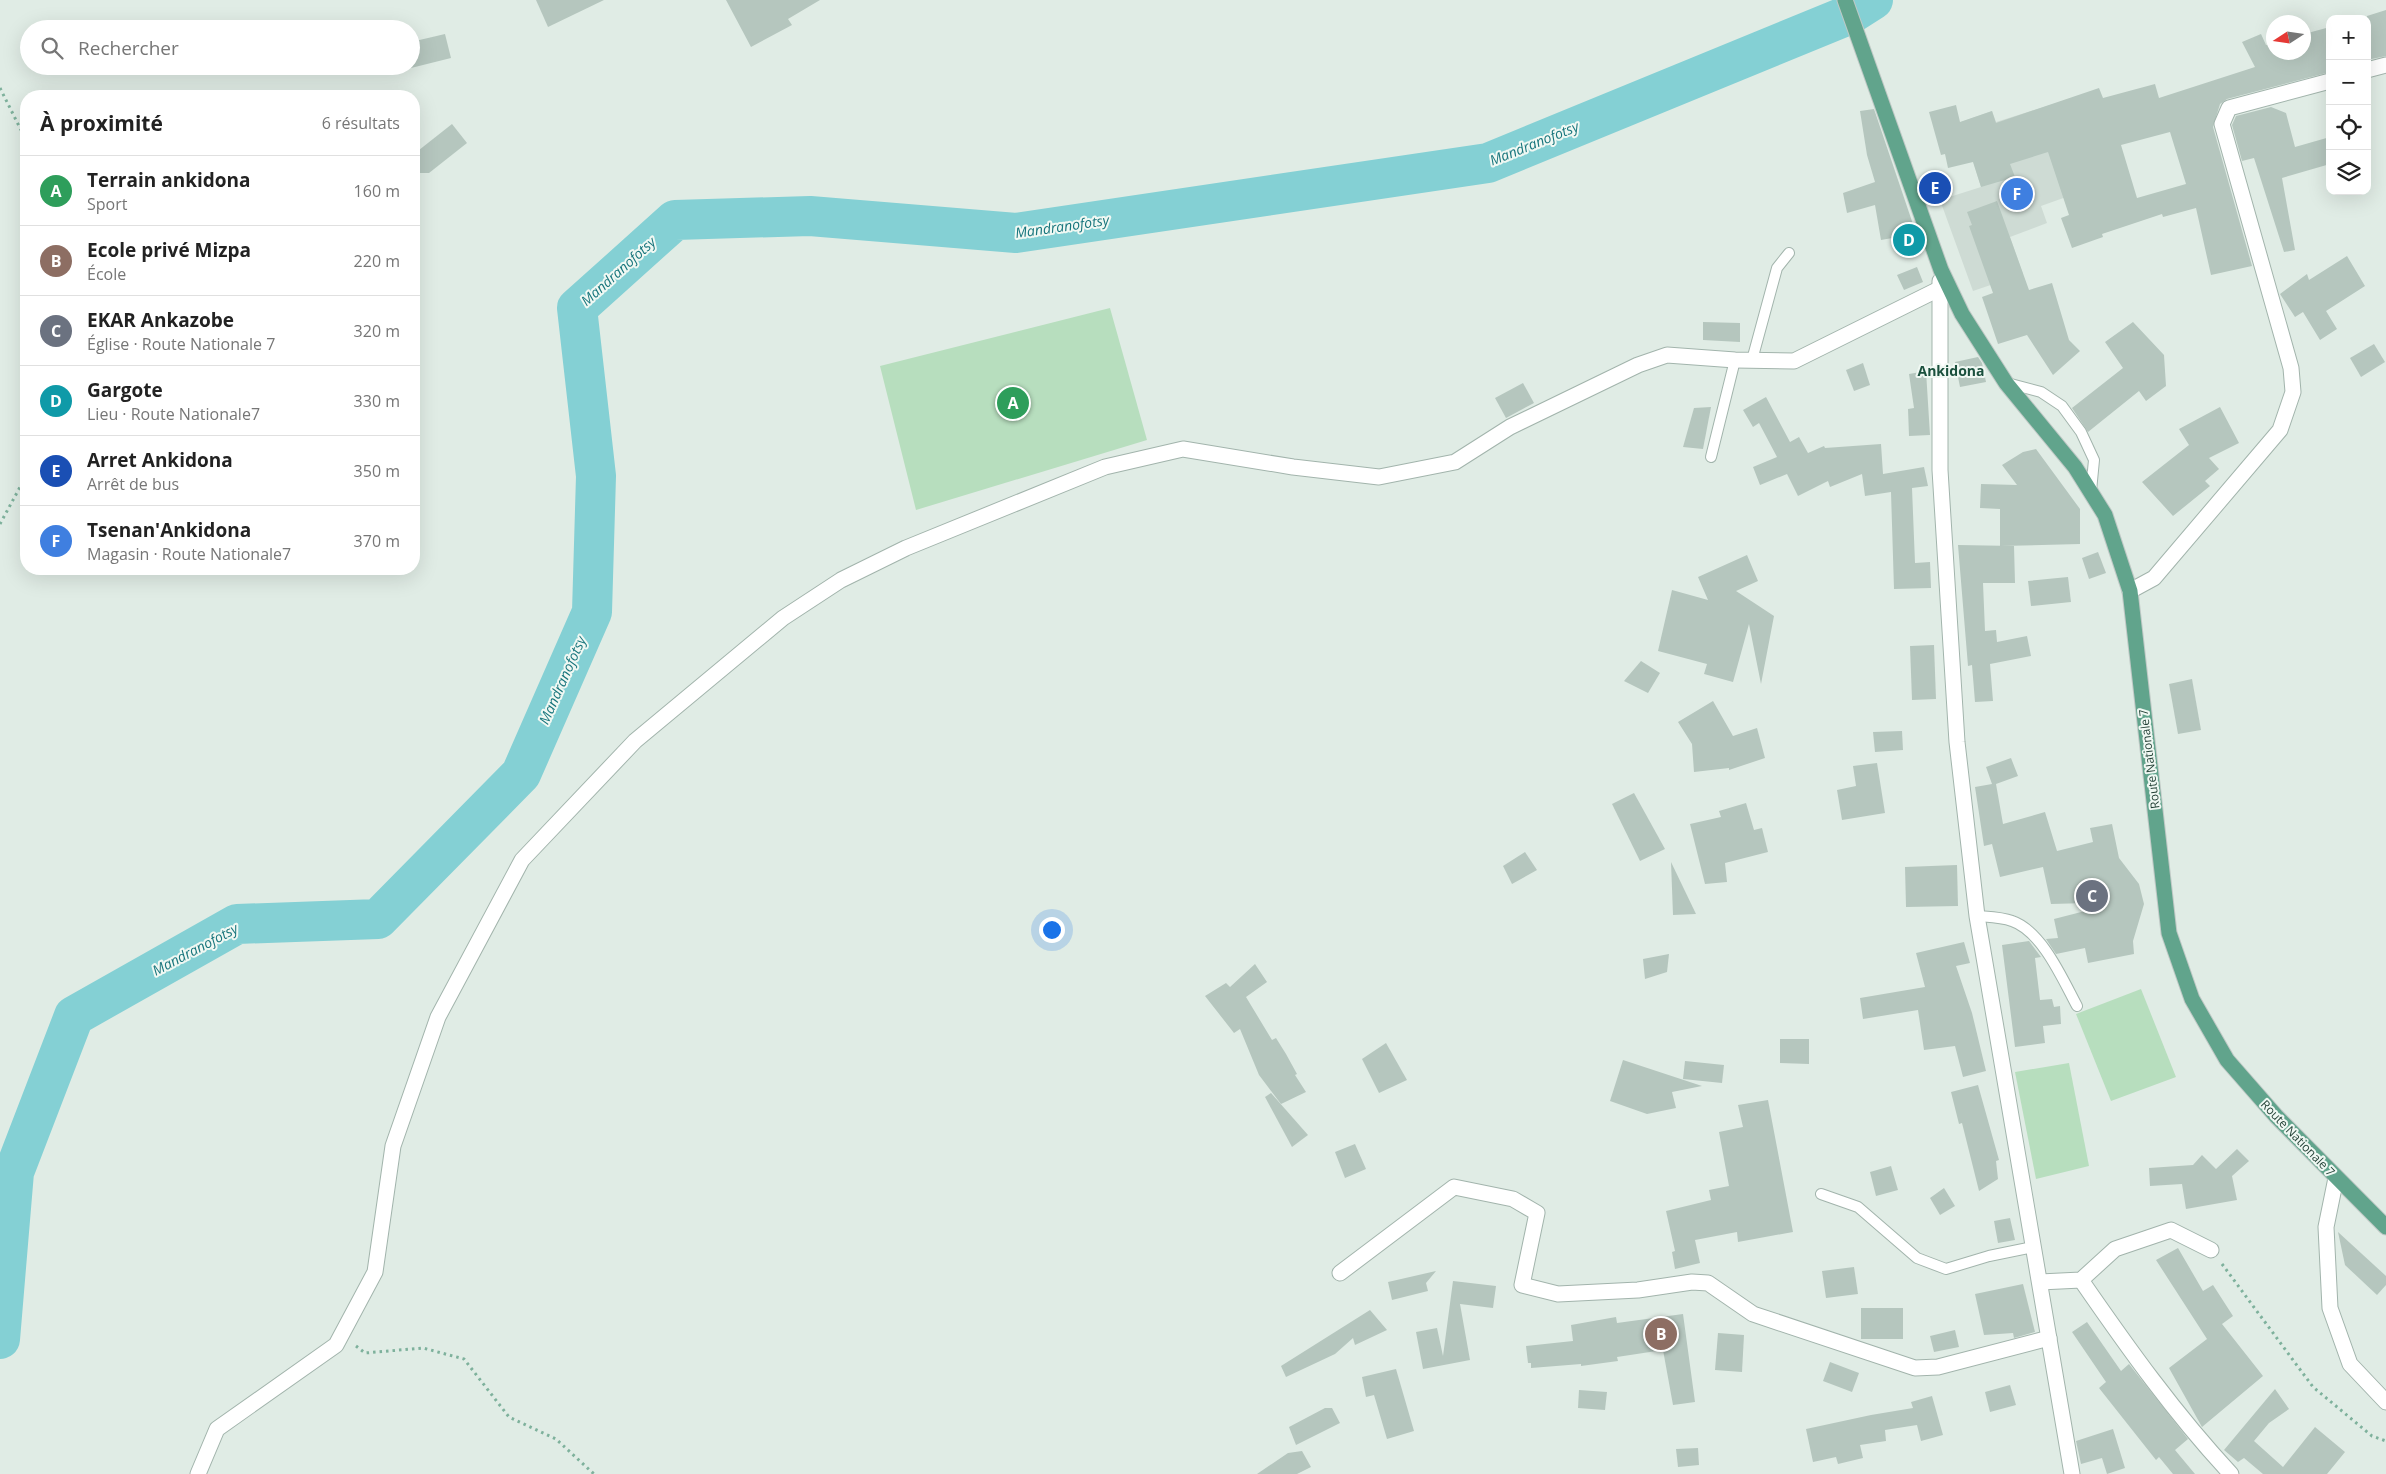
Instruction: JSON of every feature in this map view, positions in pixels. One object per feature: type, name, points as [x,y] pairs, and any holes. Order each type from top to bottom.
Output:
[{"type":"main road","name":"Route Nationale 7","points":[[1848,7],[1941,270],[1962,314],[2006,383],[2075,467],[2105,515],[2130,591],[2169,933],[2192,999],[2227,1060],[2276,1116],[2386,1227]]},
{"type":"street","points":[[2371,69],[2386,65]]},
{"type":"street","points":[[2130,591],[2154,578],[2280,430],[2293,392],[2291,368],[2222,124],[2229,108],[2326,82]]},
{"type":"street","points":[[1941,270],[1939,289],[1940,470],[1957,742],[1977,916],[2072,1474]]},
{"type":"street","points":[[198,1474],[216,1428],[336,1345],[375,1272],[393,1146],[438,1017],[522,860],[635,741],[783,618],[841,580],[906,548],[1105,467],[1183,449],[1293,467],[1378,477],[1455,462],[1510,427],[1638,365],[1667,355],[1735,360],[1794,360],[1939,289]]},
{"type":"street","points":[[2336,1178],[2326,1227],[2330,1308],[2350,1364],[2386,1402]]},
{"type":"street","points":[[1340,1273],[1454,1187],[1513,1199],[1537,1214],[1522,1285],[1558,1294],[1638,1290],[1692,1282],[1708,1283],[1753,1314],[1915,1368],[1938,1367],[2050,1338]]},
{"type":"street","points":[[2040,1282],[2081,1280],[2115,1249],[2171,1230],[2211,1250]]},
{"type":"street","points":[[2081,1280],[2141,1367],[2204,1444],[2232,1474]]},
{"type":"lane","points":[[1752,360],[1777,268],[1789,253]]},
{"type":"lane","points":[[1711,457],[1735,360]]},
{"type":"lane","points":[[2006,383],[2041,392],[2062,406],[2081,432],[2094,460],[2090,491]]},
{"type":"lane","points":[[1977,916],[2012,921],[2027,929],[2050,957],[2077,1006]]},
{"type":"lane","points":[[1821,1194],[1858,1207],[1917,1258],[1946,1268],[1989,1256],[2033,1247]]},
{"type":"path","points":[[0,88],[20,128]]},
{"type":"path","points":[[0,524],[20,487]]},
{"type":"path","points":[[2211,1250],[2313,1387],[2372,1436],[2386,1441]]},
{"type":"path","points":[[342,1334],[365,1353],[423,1348],[464,1359],[508,1417],[556,1439],[594,1474]]},
{"type":"shaded area","points":[[2066,100],[2097,186],[2041,206],[2047,223],[2010,237],[2023,274],[1973,291],[1940,200],[1981,187],[1961,122],[1992,111],[1996,122]]},
{"type":"green space","points":[[1110,308],[1147,440],[916,510],[880,366]]},
{"type":"green space","points":[[2141,989],[2176,1077],[2111,1101],[2076,1014]]},
{"type":"green space","points":[[2069,1063],[2089,1166],[2036,1179],[2015,1072]]},
{"type":"building","points":[[536,0],[604,0],[548,27]]},
{"type":"building","points":[[726,0],[820,0],[788,19],[792,25],[751,47]]},
{"type":"building","points":[[2386,10],[2386,56],[2371,59],[2371,15]]},
{"type":"building","points":[[2326,28],[2326,73],[2227,99],[2220,104],[2213,127],[2252,266],[2211,275],[2196,208],[2163,217],[2162,214],[2102,234],[2103,237],[2072,248],[2061,218],[2069,215],[2048,152],[2010,164],[2015,177],[1981,187],[1973,162],[1948,168],[1945,154],[1941,155],[1929,112],[1956,105],[1960,122],[1992,111],[1996,123],[2099,88],[2103,98],[2155,84],[2159,98],[2255,67],[2242,42],[2261,34],[2266,45],[2266,60],[2311,60],[2311,32]],"holes":[[[2170,132],[2186,184],[2137,198],[2121,145]]]},
{"type":"building","points":[[445,34],[451,58],[420,66],[420,40]]},
{"type":"building","points":[[2271,107],[2286,113],[2295,147],[2326,138],[2326,165],[2282,178],[2295,250],[2284,252],[2254,158],[2242,161],[2232,125],[2236,116]]},
{"type":"building","points":[[1874,109],[1920,245],[1901,250],[1898,237],[1881,240],[1875,205],[1847,213],[1843,193],[1875,182],[1867,155],[1860,111]]},
{"type":"building","points":[[452,124],[467,143],[429,173],[420,173],[420,149]]},
{"type":"building","points":[[1997,201],[2029,290],[2052,283],[2069,340],[2080,351],[2053,375],[2027,335],[1998,344],[1982,297],[1993,293],[1969,226],[1972,225],[1967,212]]},
{"type":"building","points":[[2347,256],[2365,286],[2326,311],[2337,329],[2320,340],[2303,312],[2295,317],[2280,294],[2307,274],[2309,280]]},
{"type":"building","points":[[1917,267],[1923,282],[1904,290],[1897,275]]},
{"type":"building","points":[[1703,322],[1740,323],[1740,342],[1703,340]]},
{"type":"building","points":[[2133,322],[2164,355],[2166,386],[2146,401],[2139,391],[2088,432],[2072,408],[2123,368],[2105,342]]},
{"type":"building","points":[[2374,344],[2385,362],[2361,377],[2350,358]]},
{"type":"building","points":[[1978,357],[1982,363],[1986,382],[1960,387],[1955,362]]},
{"type":"building","points":[[1863,363],[1870,385],[1854,391],[1846,370]]},
{"type":"building","points":[[1926,371],[1930,435],[1909,436],[1908,409],[1914,408],[1909,374]]},
{"type":"building","points":[[1523,383],[1534,403],[1506,418],[1495,398]]},
{"type":"building","points":[[1766,397],[1790,442],[1799,437],[1808,453],[1824,446],[1825,448],[1881,444],[1883,474],[1924,467],[1928,486],[1912,488],[1915,563],[1930,562],[1931,588],[1894,589],[1891,492],[1865,496],[1862,474],[1830,487],[1828,481],[1798,496],[1787,474],[1760,485],[1753,467],[1777,457],[1759,423],[1753,427],[1743,410]]},
{"type":"building","points":[[1711,407],[1703,449],[1683,447],[1694,408]]},
{"type":"building","points":[[2220,407],[2239,443],[2209,458],[2219,469],[2205,481],[2210,486],[2173,516],[2142,482],[2189,445],[2179,429]]},
{"type":"building","points":[[2036,449],[2080,509],[2080,544],[2000,546],[2000,509],[1980,508],[1981,484],[2017,485],[2002,465],[2023,452]]},
{"type":"building","points":[[1958,545],[2014,546],[2015,583],[1983,583],[1985,631],[1996,630],[1997,642],[2027,636],[2031,656],[1990,664],[1993,701],[1975,702],[1972,665],[1968,666]]},
{"type":"building","points":[[2098,552],[2106,573],[2089,579],[2082,558]]},
{"type":"building","points":[[1747,555],[1758,581],[1736,591],[1774,616],[1761,684],[1749,624],[1733,682],[1704,674],[1707,664],[1658,651],[1672,590],[1708,600],[1698,577]]},
{"type":"building","points":[[2068,577],[2071,602],[2031,606],[2028,581]]},
{"type":"building","points":[[1934,645],[1936,699],[1912,700],[1910,646]]},
{"type":"building","points":[[1641,661],[1660,673],[1648,693],[1624,681]]},
{"type":"building","points":[[2192,679],[2201,730],[2178,734],[2169,684]]},
{"type":"building","points":[[1713,701],[1733,736],[1757,728],[1765,758],[1729,770],[1729,768],[1694,772],[1692,744],[1678,722]]},
{"type":"building","points":[[1902,731],[1903,750],[1875,752],[1873,732]]},
{"type":"building","points":[[2011,758],[2018,776],[1996,784],[2003,824],[2045,812],[2057,851],[2093,842],[2090,828],[2112,824],[2119,858],[2139,884],[2144,904],[2133,941],[2134,954],[2088,963],[2085,948],[2056,954],[2046,939],[2058,938],[2054,919],[2089,910],[2088,903],[2051,904],[2043,867],[2000,877],[1992,844],[1984,846],[1975,787],[1992,784],[1986,767]]},
{"type":"building","points":[[1877,763],[1885,813],[1842,820],[1837,790],[1856,786],[1853,766]]},
{"type":"building","points":[[1634,793],[1665,849],[1640,861],[1612,804]]},
{"type":"building","points":[[1746,803],[1754,830],[1762,828],[1768,852],[1725,863],[1727,882],[1705,884],[1690,824],[1721,817],[1719,811]]},
{"type":"building","points":[[1525,852],[1537,870],[1512,884],[1503,866]]},
{"type":"building","points":[[1671,862],[1696,914],[1673,915]]},
{"type":"building","points":[[1957,865],[1958,906],[1906,907],[1905,867]]},
{"type":"building","points":[[2029,941],[2041,957],[2035,958],[2040,1000],[2052,999],[2054,1007],[2060,1006],[2061,1024],[2043,1026],[2045,1043],[2015,1047],[2002,945]]},
{"type":"building","points":[[1964,942],[1970,963],[1956,966],[1972,1013],[1986,1071],[1963,1077],[1955,1046],[1924,1050],[1918,1010],[1863,1019],[1860,998],[1925,987],[1916,953]]},
{"type":"building","points":[[1669,954],[1667,972],[1645,979],[1643,959]]},
{"type":"building","points":[[1255,964],[1267,982],[1246,997],[1272,1040],[1276,1038],[1306,1092],[1281,1104],[1259,1075],[1240,1029],[1234,1033],[1205,996],[1226,983],[1230,987]]},
{"type":"building","points":[[1780,1039],[1809,1039],[1809,1064],[1780,1063]]},
{"type":"building","points":[[1386,1043],[1407,1080],[1379,1093],[1362,1059]]},
{"type":"building","points":[[1623,1060],[1702,1086],[1672,1092],[1676,1108],[1647,1114],[1610,1101]]},
{"type":"building","points":[[1685,1061],[1724,1065],[1722,1083],[1683,1079]]},
{"type":"building","points":[[1978,1085],[1999,1160],[1996,1161],[1998,1179],[1979,1191],[1962,1123],[1959,1124],[1951,1092]]},
{"type":"building","points":[[1271,1093],[1308,1135],[1292,1147],[1265,1097]]},
{"type":"building","points":[[1768,1100],[1793,1232],[1738,1242],[1737,1232],[1695,1240],[1700,1263],[1675,1269],[1672,1252],[1675,1251],[1666,1211],[1711,1200],[1709,1190],[1729,1186],[1719,1132],[1743,1127],[1738,1105]]},
{"type":"building","points":[[1355,1144],[1366,1169],[1345,1178],[1335,1152]]},
{"type":"building","points":[[2237,1149],[2249,1161],[2232,1176],[2237,1200],[2186,1209],[2182,1184],[2150,1186],[2149,1168],[2193,1165],[2202,1155],[2216,1169]]},
{"type":"building","points":[[1891,1166],[1898,1190],[1876,1196],[1870,1172]]},
{"type":"building","points":[[1944,1188],[1955,1206],[1940,1215],[1930,1198]]},
{"type":"building","points":[[2010,1218],[2015,1240],[1998,1243],[1994,1221]]},
{"type":"building","points":[[2338,1232],[2386,1276],[2386,1285],[2377,1295],[2345,1265]]},
{"type":"building","points":[[2178,1248],[2203,1291],[2213,1285],[2233,1316],[2222,1324],[2263,1376],[2202,1427],[2169,1368],[2207,1339],[2156,1260]]},
{"type":"building","points":[[1854,1267],[1858,1294],[1826,1298],[1822,1271]]},
{"type":"building","points":[[1436,1271],[1426,1283],[1428,1291],[1392,1300],[1388,1282]]},
{"type":"building","points":[[1453,1281],[1496,1286],[1493,1308],[1460,1304],[1470,1360],[1423,1369],[1416,1332],[1437,1328],[1443,1356]]},
{"type":"building","points":[[2023,1284],[2035,1332],[2014,1338],[2013,1333],[1984,1335],[1975,1294]]},
{"type":"building","points":[[1861,1308],[1903,1308],[1903,1339],[1861,1339]]},
{"type":"building","points":[[1370,1310],[1387,1330],[1355,1345],[1353,1338],[1335,1354],[1286,1377],[1281,1366]]},
{"type":"building","points":[[1683,1314],[1695,1402],[1673,1405],[1663,1350],[1617,1357],[1618,1361],[1581,1366],[1581,1364],[1531,1368],[1531,1363],[1528,1363],[1526,1346],[1573,1341],[1571,1325],[1616,1317],[1617,1323]]},
{"type":"building","points":[[2087,1322],[2121,1371],[2129,1364],[2188,1439],[2175,1450],[2195,1474],[2173,1474],[2159,1457],[2156,1460],[2099,1388],[2106,1382],[2072,1332]]},
{"type":"building","points":[[1955,1330],[1959,1347],[1934,1352],[1930,1336]]},
{"type":"building","points":[[1718,1333],[1744,1335],[1742,1372],[1715,1370]]},
{"type":"building","points":[[1830,1362],[1859,1373],[1852,1392],[1823,1381]]},
{"type":"building","points":[[1396,1369],[1414,1431],[1387,1439],[1374,1395],[1366,1397],[1362,1377]]},
{"type":"building","points":[[2010,1385],[2016,1405],[1990,1412],[1985,1392]]},
{"type":"building","points":[[2275,1389],[2289,1409],[2269,1423],[2254,1441],[2283,1467],[2315,1427],[2345,1452],[2327,1474],[2263,1474],[2244,1458],[2238,1462],[2224,1450]]},
{"type":"building","points":[[1579,1390],[1607,1392],[1605,1410],[1578,1408]]},
{"type":"building","points":[[1932,1396],[1943,1435],[1921,1441],[1917,1425],[1885,1430],[1886,1441],[1860,1445],[1863,1458],[1838,1464],[1836,1457],[1813,1462],[1806,1429],[1913,1408],[1911,1402]]},
{"type":"building","points":[[1325,1408],[1332,1408],[1340,1423],[1296,1445],[1289,1427]]},
{"type":"building","points":[[2113,1429],[2125,1468],[2107,1474],[2102,1458],[2081,1464],[2076,1441]]},
{"type":"building","points":[[1698,1448],[1699,1465],[1678,1467],[1676,1449]]},
{"type":"building","points":[[1302,1451],[1311,1467],[1297,1474],[1257,1474],[1288,1453]]},
{"type":"waterway","name":"Mandranofotsy","points":[[0,1339],[14,1172],[74,1016],[237,924],[378,919],[521,774],[592,612],[596,476],[577,308],[675,220],[810,216],[1016,233],[1488,163],[1851,14],[1873,0]]},
{"type":"place","name":"Arret Ankidona","points":[[1935,188]]},
{"type":"place","name":"Tsenan'Ankidona","points":[[2017,194]]},
{"type":"place","name":"Gargote","points":[[1909,240]]},
{"type":"place","name":"Terrain ankidona","points":[[1013,403]]},
{"type":"place","name":"EKAR Ankazobe","points":[[2092,896]]},
{"type":"place","name":"Ecole privé Mizpa","points":[[1661,1334]]},
{"type":"district","name":"Ankidona","points":[[1951,370]]}]
